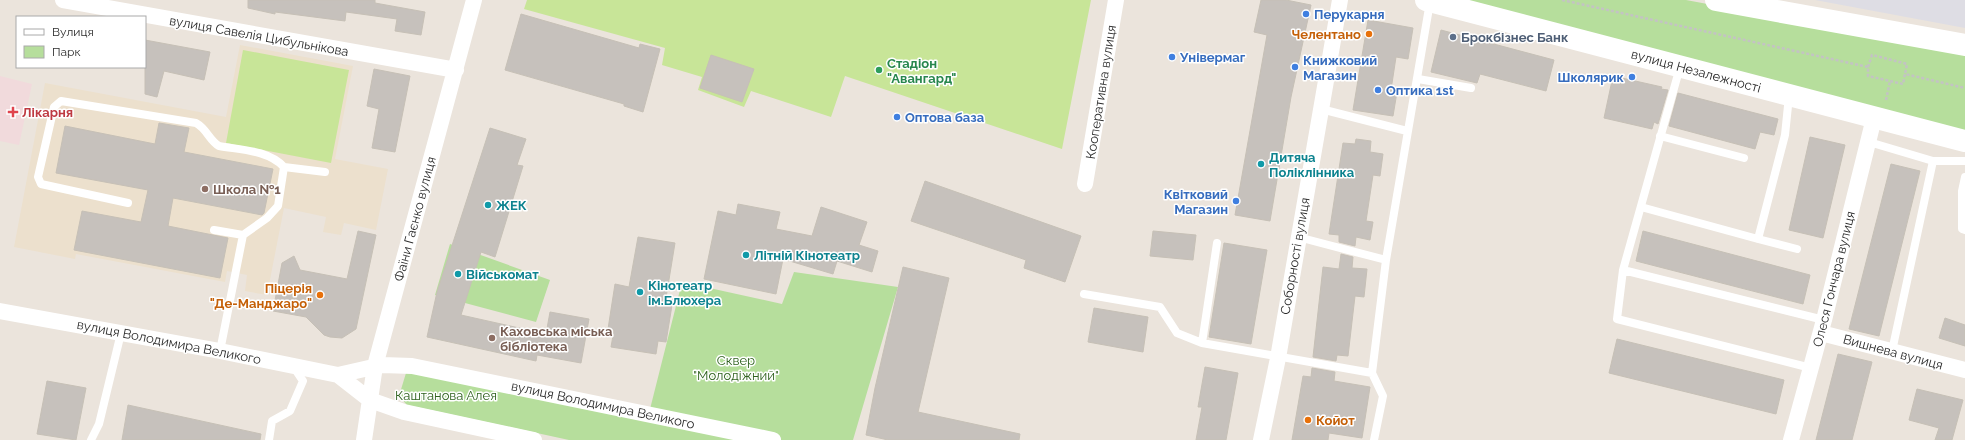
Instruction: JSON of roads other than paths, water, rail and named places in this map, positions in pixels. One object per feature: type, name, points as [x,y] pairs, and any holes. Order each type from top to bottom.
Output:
[{"type":"street","name":"вулиця Савелія Цибульнікова","points":[[63,0],[456,70]]},
{"type":"street","name":"Фаїни Гаєнко вулиця","points":[[364,440],[376,366],[474,0]]},
{"type":"street","name":"Кооперативна вулиця","points":[[1085,184],[1116,0]]},
{"type":"street","name":"Соборності вулиця","points":[[1261,440],[1278,358],[1340,0]]},
{"type":"street","points":[[1716,0],[1965,45]]},
{"type":"street","name":"вулиця Незалежності","points":[[1428,1],[1965,141]]},
{"type":"street","name":"Олеся Гончара вулиця","points":[[1791,440],[1822,326],[1874,118]]},
{"type":"street","name":"вулиця Володимира Великого","points":[[0,311],[220,350],[338,375],[376,366],[412,366],[773,440]]},
{"type":"street","name":"Вишнева вулиця","points":[[1822,326],[1892,351],[1965,370]]},
{"type":"street","name":"вулиця Володимира Великого","points":[[338,375],[370,400],[404,412],[534,440]]},
{"type":"lane","points":[[1374,440],[1383,396],[1372,373],[1386,260],[1407,131],[1418,79],[1428,1]]},
{"type":"lane","points":[[1680,67],[1624,270],[1617,319],[1811,368]]},
{"type":"lane","points":[[1418,79],[1471,88]]},
{"type":"lane","points":[[1758,239],[1785,135],[1789,95]]},
{"type":"lane","points":[[128,203],[41,184],[38,177],[54,107],[61,101],[196,123],[204,127],[212,142],[219,146],[267,155],[277,160],[284,167],[325,172]]},
{"type":"lane","points":[[1321,109],[1407,131]]},
{"type":"lane","points":[[1660,136],[1744,158]]},
{"type":"lane","points":[[1869,142],[1933,161],[1965,162]]},
{"type":"lane","points":[[1892,351],[1933,161]]},
{"type":"lane","points":[[220,350],[243,235],[267,218],[278,206],[284,167]]},
{"type":"lane","points":[[1965,177],[1962,191],[1962,229],[1965,230]]},
{"type":"lane","points":[[1641,207],[1797,249]]},
{"type":"lane","points":[[214,230],[243,235]]},
{"type":"lane","points":[[1298,237],[1386,260]]},
{"type":"lane","points":[[1202,343],[1217,242]]},
{"type":"lane","points":[[1624,270],[1822,326]]},
{"type":"lane","points":[[1084,294],[1160,307],[1177,333],[1202,343],[1278,358],[1372,373]]},
{"type":"lane","points":[[91,440],[99,424],[121,333]]},
{"type":"lane","points":[[269,440],[272,421],[290,411],[303,381],[292,366]]},
{"type":"place","name":"Перукарня","points":[[1306,14]]},
{"type":"place","name":"Челентано","points":[[1369,34]]},
{"type":"place","name":"Брокбізнес Банк","points":[[1453,37]]},
{"type":"place","name":"Універмаг","points":[[1172,57]]},
{"type":"place","name":"Книжковий Магазин","points":[[1295,67]]},
{"type":"place","name":"Стадіон \"Авангард\"","points":[[879,70]]},
{"type":"place","name":"Школярик","points":[[1632,77]]},
{"type":"place","name":"Оптика 1st","points":[[1378,90]]},
{"type":"place","name":"Лікарня","points":[[13,112]]},
{"type":"place","name":"Оптова база","points":[[897,117]]},
{"type":"place","name":"Дитяча Поліклінника","points":[[1261,164]]},
{"type":"place","name":"Школа №1","points":[[205,189]]},
{"type":"place","name":"Квітковий Магазин","points":[[1236,201]]},
{"type":"place","name":"ЖЕК","points":[[488,205]]},
{"type":"place","name":"Літній Кінотеатр","points":[[746,255]]},
{"type":"place","name":"Військомат","points":[[458,274]]},
{"type":"place","name":"Кінотеатр ім.Блюхера","points":[[640,292]]},
{"type":"place","name":"Піцерія \"Де-Манджаро\"","points":[[320,295]]},
{"type":"place","name":"Каховська міська бібліотека","points":[[492,338]]},
{"type":"place","name":"Койот","points":[[1308,420]]},
{"type":"park label","name":"Сквер \"Молодіжний\"","points":[[736,368]]},
{"type":"park label","name":"Каштанова Алея","points":[[446,395]]}]
